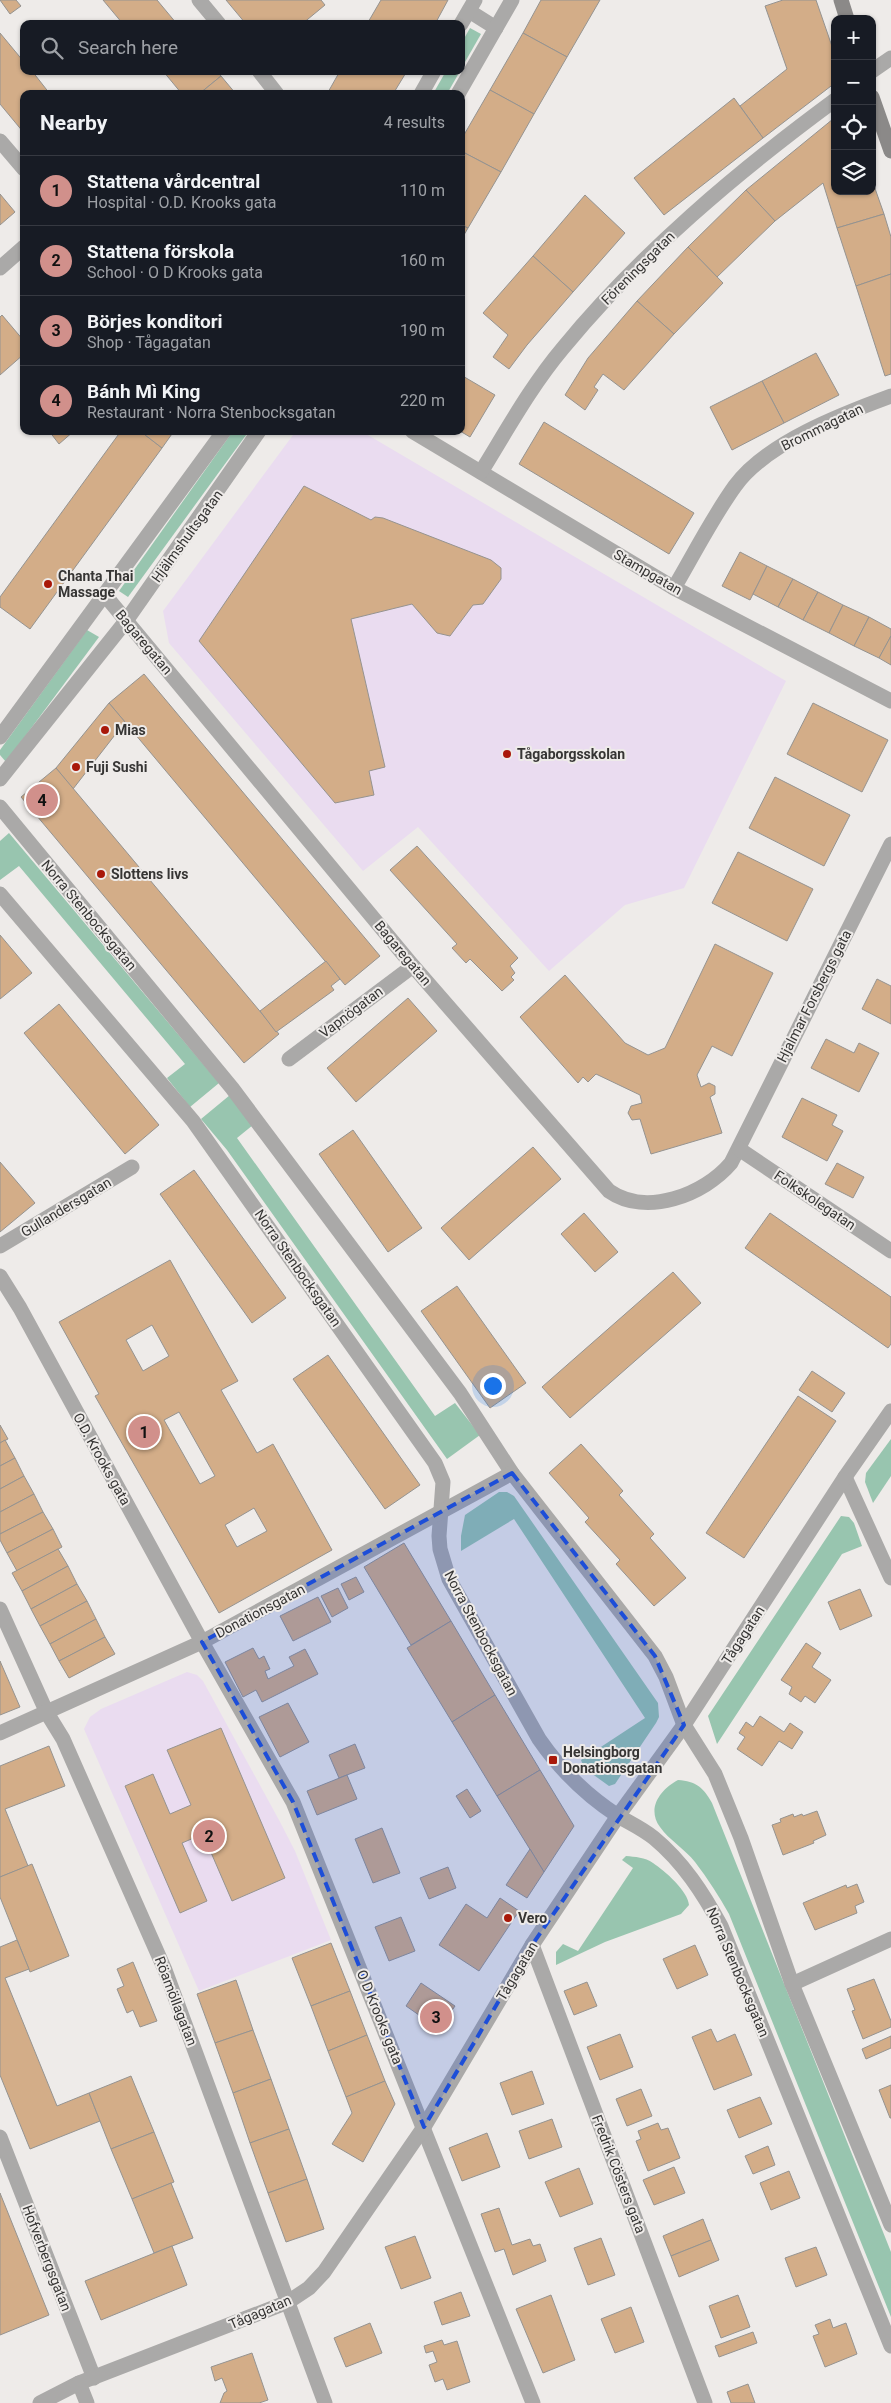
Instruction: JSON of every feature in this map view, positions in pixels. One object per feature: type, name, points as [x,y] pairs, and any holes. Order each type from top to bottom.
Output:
[{"type":"street","points":[[199,0],[216,20]]},
{"type":"street","points":[[460,90],[512,0]]},
{"type":"street","points":[[841,0],[846,15]]},
{"type":"street","points":[[468,12],[496,28]]},
{"type":"street","points":[[876,68],[891,58]]},
{"type":"street","points":[[261,75],[274,90]]},
{"type":"street","points":[[423,90],[432,75]]},
{"type":"street","name":"Föreningsgatan","points":[[481,472],[534,386],[562,349],[647,256],[779,141],[831,103]]},
{"type":"street","points":[[875,105],[891,152]]},
{"type":"street","points":[[0,142],[20,165]]},
{"type":"street","points":[[0,268],[20,250]]},
{"type":"street","name":"Brommagatan","points":[[674,588],[735,486],[752,469],[780,446],[859,408],[891,396]]},
{"type":"street","points":[[0,737],[221,435]]},
{"type":"street","name":"Hjälmshultsgatan","points":[[0,779],[126,621],[256,435]]},
{"type":"street","name":"Stampgatan","points":[[419,435],[674,588],[891,701]]},
{"type":"street","name":"Bagaregatan","points":[[104,594],[413,966],[609,1191],[619,1198],[633,1202],[649,1203],[689,1193],[720,1176],[731,1163],[739,1149]]},
{"type":"street","name":"Norra Stenbocksgatan","points":[[0,807],[232,1088],[460,1393],[512,1473],[655,1656],[666,1678],[684,1725],[715,1774],[741,1838],[792,1984],[891,2225]]},
{"type":"street","name":"Hjalmar Forsbergs gata","points":[[739,1149],[891,844]]},
{"type":"street","name":"Norra Stenbocksgatan","points":[[0,894],[198,1128],[436,1463],[443,1482],[439,1536],[440,1549],[449,1579],[539,1740],[553,1760],[576,1785],[618,1816],[653,1838],[671,1856],[705,1898],[721,1926],[891,2346]]},
{"type":"street","name":"Vapnögatan","points":[[289,1059],[413,966]]},
{"type":"street","name":"Folkskolegatan","points":[[739,1149],[891,1251]]},
{"type":"street","name":"Gullandersgatan","points":[[0,1246],[132,1167]]},
{"type":"street","name":"O.D. Krooks gata","points":[[0,1276],[20,1308],[202,1642]]},
{"type":"street","name":"Tågagatan","points":[[40,2403],[87,2380],[288,2302],[308,2288],[324,2272],[424,2127],[532,1945],[618,1816],[684,1725],[845,1477],[891,1411]]},
{"type":"street","name":"Donationsgatan","points":[[0,1733],[202,1642],[512,1473]]},
{"type":"street","points":[[845,1477],[891,1578]]},
{"type":"street","name":"Röamöllagatan","points":[[0,1609],[47,1713],[62,1739],[165,1970],[325,2403]]},
{"type":"street","name":"O D Krooks gata","points":[[202,1642],[294,1802],[533,2403]]},
{"type":"street","points":[[792,1984],[891,1939]]},
{"type":"street","name":"Fredrik Cösters gata","points":[[532,1945],[705,2403]]},
{"type":"street","name":"Hofverbergsgatan","points":[[0,2137],[87,2380],[87,2403]]},
{"type":"highlighted area","points":[[512,1473],[655,1656],[684,1725],[532,1945],[424,2127],[293,1802],[202,1642]]},
{"type":"shaded area","name":"Tågaborgsskolan","points":[[293,435],[368,435],[786,681],[684,888],[625,905],[549,971],[418,827],[363,871],[169,643],[163,611]]},
{"type":"shaded area","points":[[187,1672],[197,1675],[203,1681],[279,1820],[295,1851],[331,1940],[199,1991],[84,1729],[90,1717],[101,1709]]},
{"type":"green space","points":[[470,28],[481,34],[465,62],[465,37]]},
{"type":"green space","points":[[444,75],[458,75],[449,90],[435,90]]},
{"type":"green space","points":[[230,435],[246,435],[128,597],[119,591]]},
{"type":"green space","points":[[87,630],[99,637],[6,762],[0,755],[0,750]]},
{"type":"green space","points":[[9,833],[219,1083],[190,1107],[167,1078],[185,1064],[19,866],[0,880],[0,841]]},
{"type":"green space","points":[[230,1095],[253,1125],[237,1138],[435,1416],[455,1403],[480,1435],[447,1459],[227,1150],[201,1119]]},
{"type":"green space","points":[[891,1439],[891,1476],[873,1503],[865,1482],[866,1473]]},
{"type":"green space","points":[[499,1492],[507,1492],[514,1496],[658,1703],[659,1717],[656,1723],[615,1784],[609,1786],[584,1768],[581,1760],[645,1718],[514,1519],[461,1551],[461,1536],[465,1515]]},
{"type":"green space","points":[[841,1516],[849,1517],[854,1523],[862,1546],[842,1554],[717,1744],[708,1716]]},
{"type":"green space","points":[[678,1780],[699,1786],[712,1803],[891,2252],[891,2317],[729,1914],[695,1862],[664,1832],[656,1820],[655,1806],[657,1800],[666,1788]]},
{"type":"green space","points":[[626,1856],[650,1861],[658,1867],[685,1894],[689,1905],[681,1914],[605,1942],[556,1965],[556,1952],[563,1944],[578,1951],[633,1868],[622,1860]]},
{"type":"building","points":[[0,0],[16,0],[21,6],[10,14]]},
{"type":"building","points":[[103,0],[157,0],[174,20],[120,20]]},
{"type":"building","points":[[226,0],[321,0],[325,5],[307,20],[243,20]]},
{"type":"building","points":[[381,0],[448,0],[437,20],[369,20]]},
{"type":"building","points":[[541,0],[600,0],[567,57],[523,33]]},
{"type":"building","points":[[783,0],[816,0],[831,43],[831,86],[763,138],[740,106],[787,69],[765,6]]},
{"type":"building","points":[[0,33],[20,57],[20,75],[35,75],[47,90],[20,90],[20,128],[0,104]]},
{"type":"building","points":[[523,33],[567,57],[534,114],[490,90]]},
{"type":"building","points":[[166,75],[221,76],[204,90],[179,90]]},
{"type":"building","points":[[338,75],[405,75],[395,90],[329,90]]},
{"type":"building","points":[[221,76],[233,90],[204,90]]},
{"type":"building","points":[[490,90],[534,114],[501,172],[465,153],[465,133]]},
{"type":"building","points":[[734,98],[763,138],[664,215],[634,178]]},
{"type":"building","points":[[831,121],[831,195],[876,195],[876,191],[884,214],[837,228],[823,183],[775,221],[746,190]]},
{"type":"building","points":[[465,153],[501,172],[468,228],[465,227]]},
{"type":"building","points":[[746,190],[775,221],[717,277],[688,247]]},
{"type":"building","points":[[0,194],[15,212],[0,225]]},
{"type":"building","points":[[585,195],[625,233],[573,292],[533,256]]},
{"type":"building","points":[[884,214],[891,237],[891,274],[856,286],[837,228]]},
{"type":"building","points":[[688,247],[723,283],[674,334],[637,301]]},
{"type":"building","points":[[533,256],[573,292],[509,369],[493,357],[508,335],[483,313]]},
{"type":"building","points":[[891,274],[891,374],[885,376],[856,286]]},
{"type":"building","points":[[637,301],[674,334],[624,390],[603,374],[594,387],[598,390],[585,410],[565,395],[588,358]]},
{"type":"building","points":[[2,315],[20,336],[20,358],[0,375],[0,317]]},
{"type":"building","points":[[816,353],[839,395],[784,423],[762,381]]},
{"type":"building","points":[[465,377],[495,395],[470,437],[465,434]]},
{"type":"building","points":[[762,381],[784,423],[732,450],[710,407]]},
{"type":"building","points":[[544,422],[694,513],[669,554],[519,464]]},
{"type":"building","points":[[52,435],[69,435],[59,444]]},
{"type":"building","points":[[118,435],[145,435],[162,448],[30,629],[0,607],[0,597]]},
{"type":"building","points":[[145,435],[171,435],[162,448]]},
{"type":"building","points":[[304,486],[371,520],[375,517],[383,518],[491,560],[501,568],[501,579],[483,604],[473,605],[450,636],[437,633],[412,604],[351,619],[385,767],[369,771],[374,795],[335,803],[199,641]]},
{"type":"building","points":[[740,552],[767,566],[750,600],[722,586]]},
{"type":"building","points":[[767,566],[793,579],[778,607],[753,594]]},
{"type":"building","points":[[793,579],[818,592],[803,620],[778,607]]},
{"type":"building","points":[[818,592],[843,605],[829,633],[803,620]]},
{"type":"building","points":[[843,605],[869,617],[854,646],[829,633]]},
{"type":"building","points":[[869,617],[891,629],[891,636],[879,658],[854,646]]},
{"type":"building","points":[[891,636],[891,665],[879,658]]},
{"type":"building","points":[[144,674],[380,956],[345,985],[109,703]]},
{"type":"building","points":[[109,703],[125,722],[73,789],[56,768]]},
{"type":"building","points":[[813,703],[888,740],[862,792],[787,754]]},
{"type":"building","points":[[56,768],[279,1034],[244,1063],[21,797]]},
{"type":"building","points":[[775,777],[850,815],[824,866],[749,828]]},
{"type":"building","points":[[417,846],[518,958],[510,966],[515,973],[511,977],[514,980],[502,991],[470,959],[466,963],[452,948],[457,944],[390,870]]},
{"type":"building","points":[[738,852],[813,889],[787,941],[712,903]]},
{"type":"building","points":[[0,935],[32,973],[0,999]]},
{"type":"building","points":[[715,944],[773,973],[732,1056],[712,1046],[697,1075],[701,1087],[709,1083],[715,1086],[715,1094],[710,1097],[722,1133],[651,1154],[640,1119],[632,1120],[628,1113],[631,1106],[642,1103],[640,1095],[596,1074],[588,1082],[583,1077],[578,1083],[520,1017],[565,975],[625,1043],[648,1055],[665,1048]]},
{"type":"building","points":[[326,961],[340,979],[331,986],[334,990],[276,1032],[260,1011]]},
{"type":"building","points":[[877,979],[891,986],[891,1024],[862,1009]]},
{"type":"building","points":[[408,998],[437,1031],[356,1102],[327,1068]]},
{"type":"building","points":[[59,1004],[159,1125],[125,1154],[24,1033]]},
{"type":"building","points":[[826,1039],[854,1053],[859,1043],[879,1053],[859,1092],[811,1068]]},
{"type":"building","points":[[802,1098],[837,1115],[832,1125],[843,1131],[827,1161],[782,1137]]},
{"type":"building","points":[[353,1130],[422,1228],[388,1252],[319,1154]]},
{"type":"building","points":[[533,1147],[561,1179],[469,1260],[441,1228]]},
{"type":"building","points":[[0,1162],[35,1203],[0,1232]]},
{"type":"building","points":[[837,1163],[864,1177],[853,1198],[825,1184]]},
{"type":"building","points":[[194,1170],[286,1298],[252,1323],[160,1194]]},
{"type":"building","points":[[584,1213],[618,1252],[595,1272],[561,1234]]},
{"type":"building","points":[[770,1213],[891,1297],[891,1344],[888,1348],[745,1248]]},
{"type":"building","points":[[170,1260],[238,1381],[221,1390],[257,1453],[273,1444],[332,1550],[219,1613],[95,1396],[99,1394],[59,1322]],"holes":[[[152,1325],[169,1356],[143,1371],[126,1340]],[[179,1412],[215,1476],[200,1484],[164,1420]],[[254,1508],[267,1531],[237,1547],[225,1525]]]},
{"type":"building","points":[[673,1272],[701,1303],[570,1418],[542,1387]]},
{"type":"building","points":[[457,1286],[526,1383],[490,1408],[421,1311]]},
{"type":"building","points":[[328,1355],[420,1485],[385,1509],[293,1379]]},
{"type":"building","points":[[812,1371],[845,1393],[832,1412],[799,1390]]},
{"type":"building","points":[[798,1396],[836,1421],[744,1558],[706,1533]]},
{"type":"building","points":[[0,1425],[8,1439],[0,1443]]},
{"type":"building","points":[[5,1440],[15,1458],[0,1466],[0,1443]]},
{"type":"building","points":[[581,1444],[623,1491],[619,1495],[654,1534],[650,1538],[686,1578],[654,1606],[616,1564],[620,1560],[585,1522],[589,1518],[549,1473]]},
{"type":"building","points":[[15,1458],[24,1476],[0,1489],[0,1466]]},
{"type":"building","points":[[24,1476],[34,1494],[0,1512],[0,1489]]},
{"type":"building","points":[[34,1494],[43,1512],[0,1534],[0,1512]]},
{"type":"building","points":[[43,1512],[53,1529],[7,1553],[0,1540],[0,1534]]},
{"type":"building","points":[[53,1529],[62,1547],[17,1571],[7,1553]]},
{"type":"building","points":[[404,1543],[451,1621],[411,1645],[364,1567]]},
{"type":"building","points":[[58,1549],[68,1566],[22,1591],[12,1573]]},
{"type":"building","points":[[68,1566],[77,1584],[31,1609],[22,1591]]},
{"type":"building","points":[[356,1577],[364,1592],[349,1600],[341,1584]]},
{"type":"building","points":[[77,1584],[87,1601],[40,1626],[31,1609]]},
{"type":"building","points":[[338,1588],[348,1608],[332,1617],[321,1596]]},
{"type":"building","points":[[860,1589],[872,1616],[840,1630],[828,1602]]},
{"type":"building","points":[[318,1597],[331,1622],[293,1641],[280,1616]]},
{"type":"building","points":[[87,1601],[96,1619],[50,1644],[40,1626]]},
{"type":"building","points":[[96,1619],[105,1637],[59,1661],[50,1644]]},
{"type":"building","points":[[451,1621],[495,1695],[452,1722],[407,1648]]},
{"type":"building","points":[[105,1637],[115,1654],[69,1678],[59,1661]]},
{"type":"building","points":[[806,1643],[821,1653],[812,1667],[831,1680],[815,1703],[805,1696],[801,1702],[789,1694],[792,1687],[781,1680]]},
{"type":"building","points":[[253,1648],[259,1659],[264,1656],[270,1669],[265,1671],[268,1679],[294,1666],[289,1657],[305,1649],[318,1674],[262,1702],[256,1690],[243,1697],[225,1662]]},
{"type":"building","points":[[0,1661],[20,1707],[0,1715]]},
{"type":"building","points":[[495,1695],[540,1770],[497,1796],[452,1722]]},
{"type":"building","points":[[288,1703],[309,1742],[280,1757],[259,1717]]},
{"type":"building","points":[[760,1716],[784,1732],[790,1723],[803,1732],[792,1749],[779,1741],[762,1766],[737,1749],[745,1737],[739,1733],[746,1722],[753,1727]]},
{"type":"building","points":[[221,1728],[285,1878],[232,1901],[203,1834],[182,1843],[207,1901],[180,1913],[125,1786],[153,1774],[170,1814],[191,1805],[167,1750]]},
{"type":"building","points":[[355,1744],[365,1768],[339,1778],[329,1755]]},
{"type":"building","points":[[49,1746],[65,1786],[5,1809],[28,1866],[0,1877],[0,1766]]},
{"type":"building","points":[[540,1770],[574,1826],[544,1872],[497,1796]]},
{"type":"building","points":[[347,1775],[357,1799],[317,1815],[307,1791]]},
{"type":"building","points":[[467,1789],[481,1811],[470,1818],[456,1796]]},
{"type":"building","points":[[817,1811],[826,1835],[813,1841],[814,1843],[783,1855],[772,1825],[781,1822],[780,1819],[793,1814],[794,1817],[802,1814],[803,1816]]},
{"type":"building","points":[[382,1828],[400,1873],[373,1883],[355,1839]]},
{"type":"building","points":[[530,1849],[544,1872],[527,1898],[506,1885]]},
{"type":"building","points":[[32,1864],[69,1956],[30,1972],[0,1897],[0,1877]]},
{"type":"building","points":[[448,1867],[456,1888],[429,1899],[420,1878]]},
{"type":"building","points":[[857,1884],[864,1902],[855,1906],[857,1913],[815,1930],[803,1903],[846,1885],[847,1888]]},
{"type":"building","points":[[500,1898],[519,1911],[479,1971],[439,1945],[466,1904],[487,1918]]},
{"type":"building","points":[[401,1917],[415,1951],[389,1961],[375,1927]]},
{"type":"building","points":[[17,1940],[29,1969],[5,1978],[57,2106],[89,2093],[100,2121],[30,2149],[0,2075],[0,1947]]},
{"type":"building","points":[[331,1943],[350,1991],[311,2006],[292,1958]]},
{"type":"building","points":[[695,1945],[708,1975],[677,1989],[663,1959]]},
{"type":"building","points":[[133,1962],[157,2021],[140,2027],[133,2010],[127,2013],[117,1989],[124,1986],[117,1969]]},
{"type":"building","points":[[874,1979],[891,2021],[891,2027],[863,2039],[852,2011],[855,2010],[847,1989]]},
{"type":"building","points":[[236,1980],[253,2030],[215,2043],[197,1994]]},
{"type":"building","points":[[587,1982],[597,2006],[574,2015],[564,1991]]},
{"type":"building","points":[[421,1983],[455,2006],[439,2029],[406,2006]]},
{"type":"building","points":[[350,1991],[367,2035],[328,2051],[311,2006]]},
{"type":"building","points":[[711,2029],[717,2042],[735,2034],[752,2075],[714,2090],[692,2037]]},
{"type":"building","points":[[253,2030],[271,2079],[233,2093],[215,2043]]},
{"type":"building","points":[[620,2034],[633,2067],[600,2080],[587,2047]]},
{"type":"building","points":[[367,2035],[385,2081],[346,2097],[328,2051]]},
{"type":"building","points":[[891,2036],[891,2048],[866,2059],[862,2049]]},
{"type":"building","points":[[532,2071],[544,2104],[512,2115],[500,2083]]},
{"type":"building","points":[[131,2076],[154,2132],[111,2149],[89,2093]]},
{"type":"building","points":[[271,2079],[289,2129],[250,2143],[233,2093]]},
{"type":"building","points":[[385,2081],[395,2104],[363,2162],[332,2144],[352,2113],[346,2097]]},
{"type":"building","points":[[891,2085],[891,2118],[890,2118],[879,2090]]},
{"type":"building","points":[[641,2089],[652,2116],[627,2126],[616,2099]]},
{"type":"building","points":[[760,2097],[772,2124],[739,2138],[727,2110]]},
{"type":"building","points":[[552,2119],[562,2147],[529,2159],[519,2131]]},
{"type":"building","points":[[658,2123],[661,2130],[668,2128],[680,2158],[648,2171],[636,2141],[641,2139],[638,2131]]},
{"type":"building","points":[[289,2129],[307,2179],[268,2193],[250,2143]]},
{"type":"building","points":[[154,2132],[174,2182],[132,2199],[111,2149]]},
{"type":"building","points":[[487,2133],[500,2167],[462,2181],[449,2148]]},
{"type":"building","points":[[768,2146],[775,2165],[753,2174],[745,2156]]},
{"type":"building","points":[[674,2167],[685,2193],[654,2205],[643,2180]]},
{"type":"building","points":[[579,2168],[593,2204],[560,2217],[545,2182]]},
{"type":"building","points":[[789,2171],[800,2198],[771,2210],[760,2183]]},
{"type":"building","points":[[307,2179],[324,2229],[286,2242],[268,2193]]},
{"type":"building","points":[[171,2183],[193,2238],[154,2253],[132,2199]]},
{"type":"building","points":[[0,2193],[49,2315],[0,2335]]},
{"type":"building","points":[[499,2208],[512,2245],[530,2239],[533,2246],[540,2244],[546,2261],[513,2275],[504,2249],[495,2252],[481,2214]]},
{"type":"building","points":[[703,2219],[711,2240],[671,2256],[663,2236]]},
{"type":"building","points":[[415,2236],[431,2278],[401,2289],[385,2247]]},
{"type":"building","points":[[601,2238],[615,2275],[588,2285],[574,2248]]},
{"type":"building","points":[[711,2240],[719,2260],[679,2277],[671,2256]]},
{"type":"building","points":[[172,2246],[187,2285],[101,2320],[85,2281]]},
{"type":"building","points":[[816,2247],[827,2275],[796,2287],[785,2258]]},
{"type":"building","points":[[461,2292],[470,2316],[442,2325],[434,2302]]},
{"type":"building","points":[[551,2295],[575,2360],[543,2373],[516,2309]]},
{"type":"building","points":[[738,2295],[750,2327],[721,2338],[709,2306]]},
{"type":"building","points":[[631,2307],[644,2342],[615,2353],[601,2319]]},
{"type":"building","points":[[830,2319],[833,2328],[846,2323],[857,2354],[825,2367],[813,2336],[819,2334],[815,2325]]},
{"type":"building","points":[[370,2323],[382,2353],[346,2367],[334,2338]]},
{"type":"building","points":[[753,2332],[757,2343],[719,2357],[715,2346]]},
{"type":"building","points":[[442,2340],[444,2345],[457,2341],[470,2382],[447,2390],[443,2379],[435,2382],[429,2365],[437,2362],[433,2351],[426,2353],[424,2346]]},
{"type":"building","points":[[252,2353],[268,2400],[259,2403],[220,2403],[224,2393],[227,2391],[222,2378],[215,2381],[211,2367]]},
{"type":"building","points":[[748,2384],[755,2403],[731,2403],[727,2392]]},
{"type":"place","name":"Chanta Thai Massage","points":[[48,584]]},
{"type":"place","name":"Mias","points":[[105,730]]},
{"type":"place","name":"Tågaborgsskolan","points":[[507,754]]},
{"type":"place","name":"Fuji Sushi","points":[[76,767]]},
{"type":"place","name":"Bánh Mì King","points":[[42,800]]},
{"type":"place","name":"Slottens livs","points":[[101,874]]},
{"type":"place","name":"Stattena vårdcentral","points":[[144,1432]]},
{"type":"place","name":"Helsingborg Donationsgatan","points":[[553,1760]]},
{"type":"place","name":"Stattena förskola","points":[[209,1836]]},
{"type":"place","name":"Vero","points":[[508,1918]]},
{"type":"place","name":"Börjes konditori","points":[[436,2017]]}]
